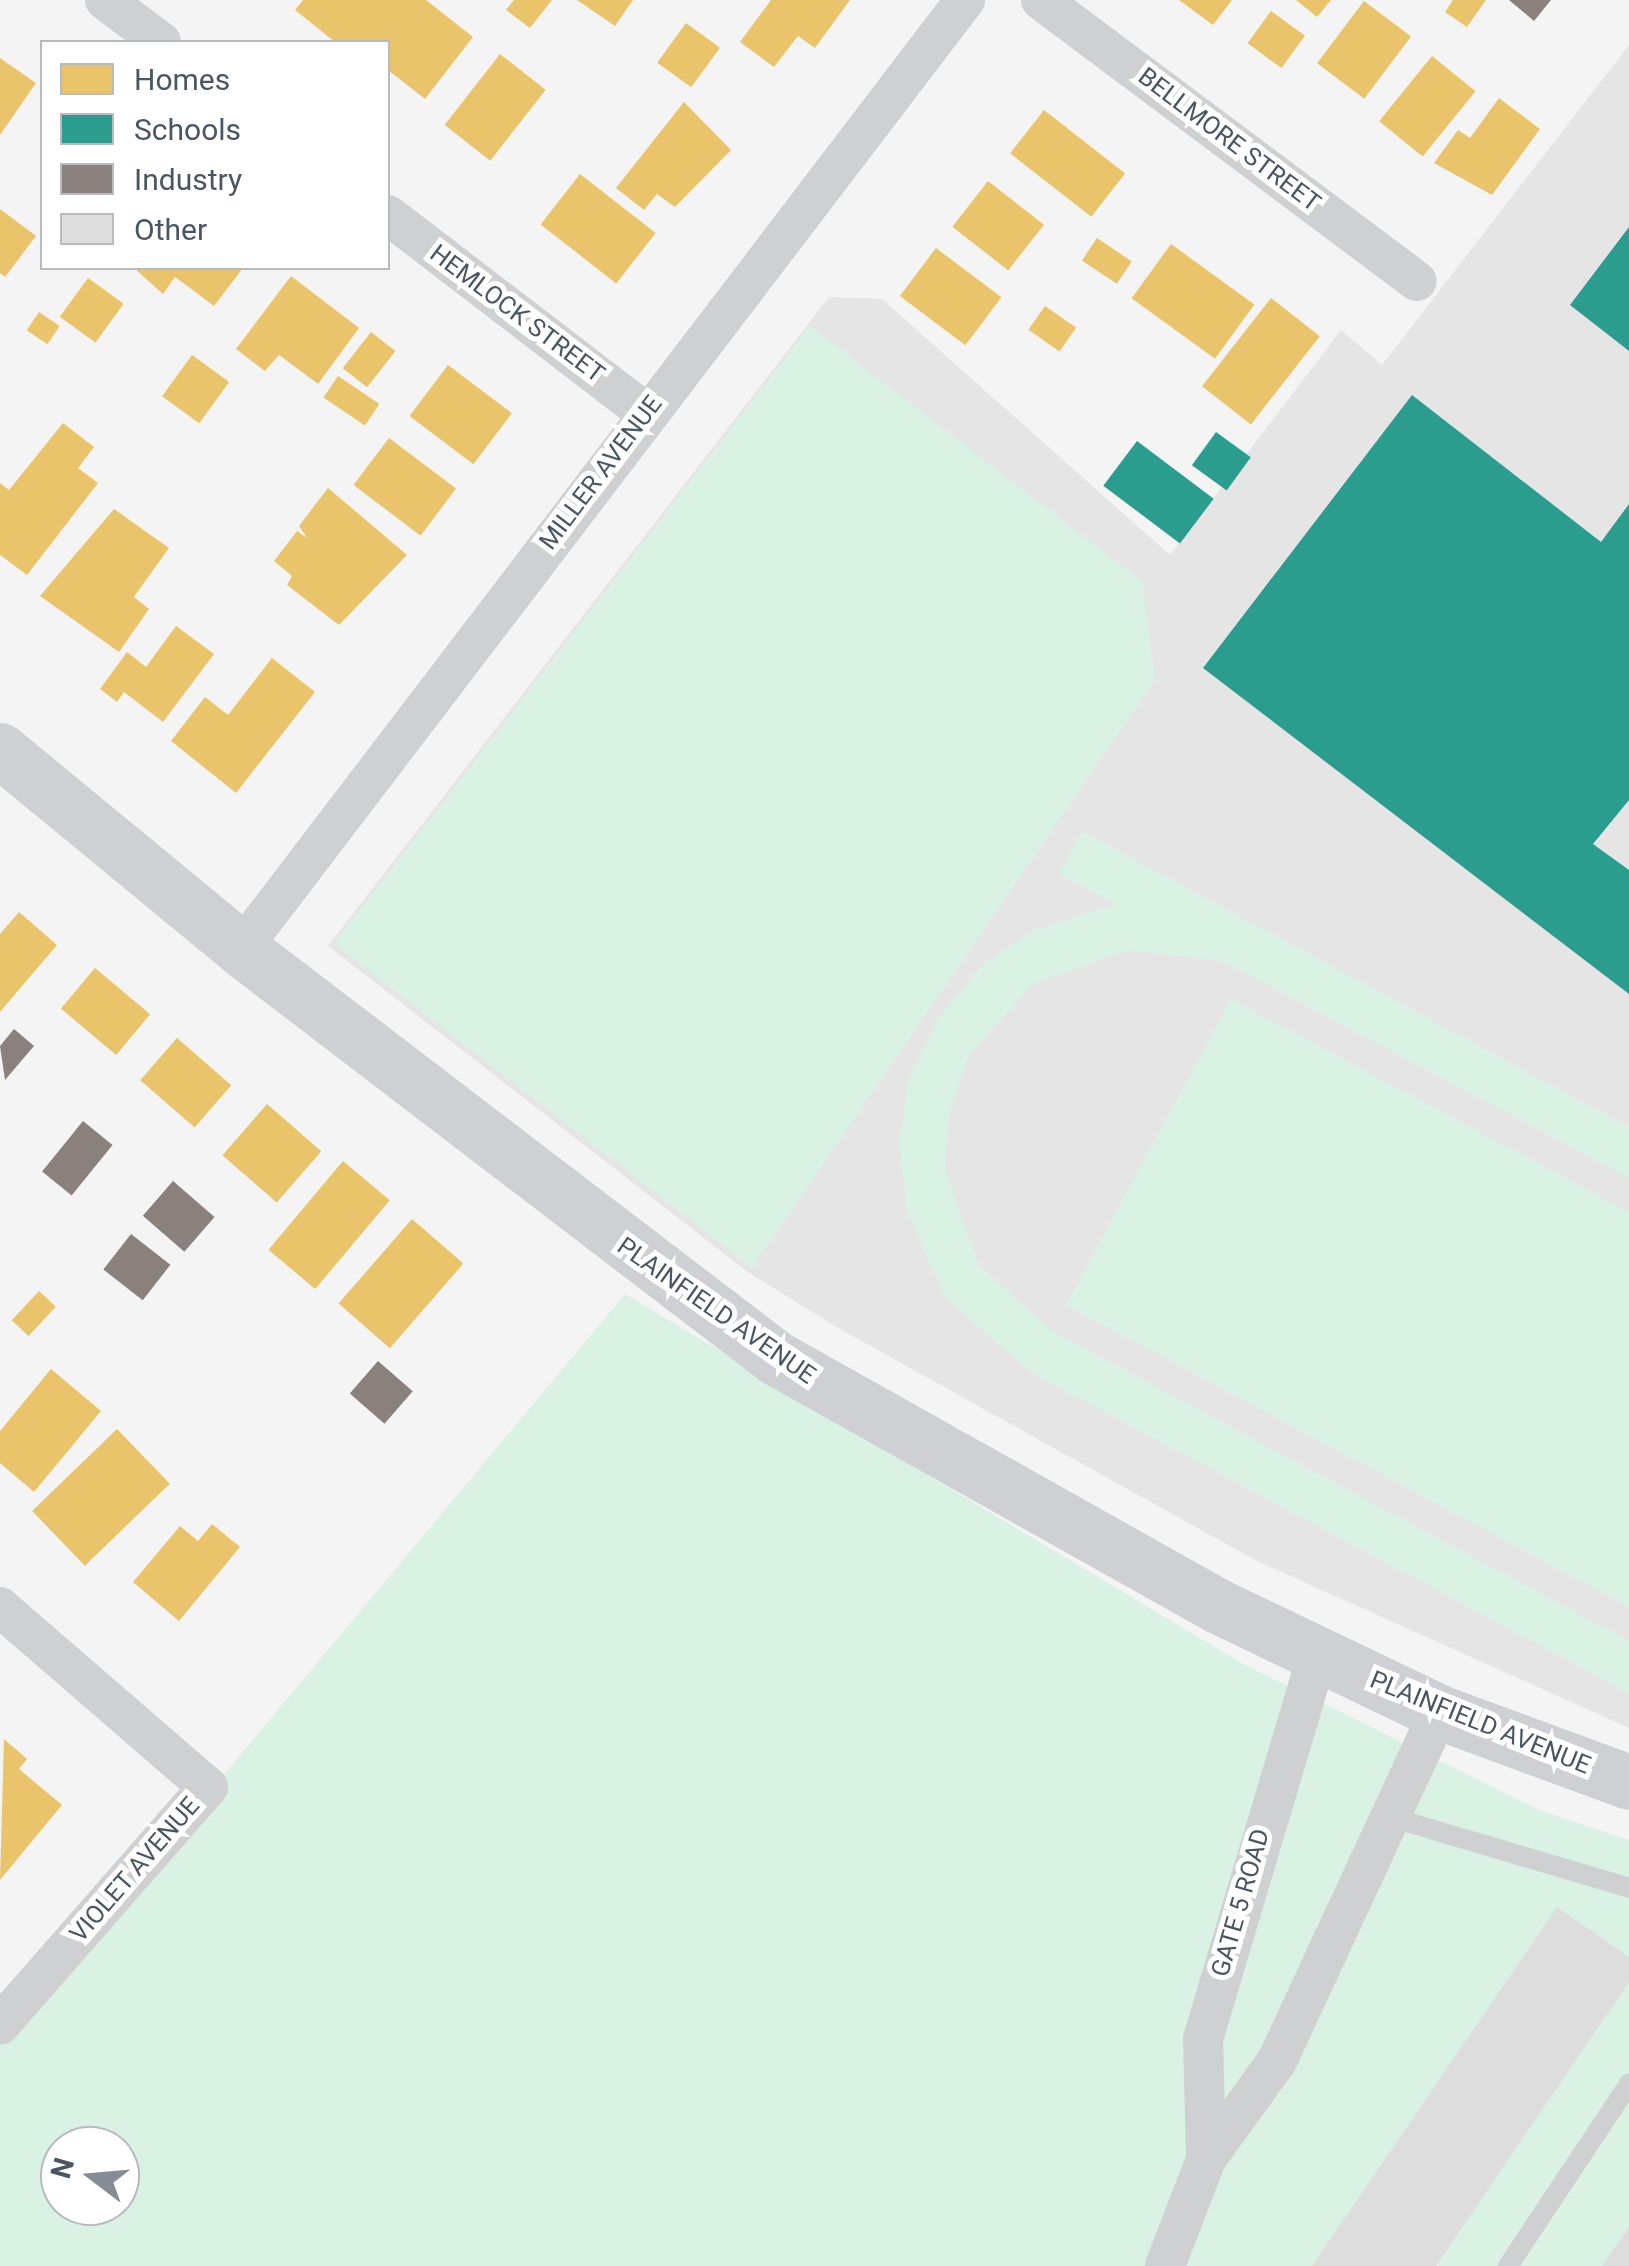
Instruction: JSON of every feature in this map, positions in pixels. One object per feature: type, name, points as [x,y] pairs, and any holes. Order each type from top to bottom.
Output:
[{"type":"main road","name":"PLAINFIELD AVENUE","points":[[0,750],[241,949],[776,1358],[1318,1654],[1438,1712],[1629,1782]]},
{"type":"street","points":[[105,0],[158,40]]},
{"type":"street","name":"MILLER AVENUE","points":[[241,949],[646,413],[966,0]]},
{"type":"street","name":"BELLMORE STREET","points":[[1041,0],[1416,280]]},
{"type":"street","name":"HEMLOCK STREET","points":[[390,218],[646,413]]},
{"type":"street","name":"VIOLET AVENUE","points":[[0,1607],[208,1787],[0,2025]]},
{"type":"street","name":"GATE 5 ROAD","points":[[1206,2159],[1203,2039],[1318,1654]]},
{"type":"street","name":"GATE 5 ROAD","points":[[1165,2266],[1206,2159],[1278,2061],[1438,1712]]},
{"type":"lane","points":[[1390,1818],[1629,1888]]},
{"type":"lane","points":[[1508,2266],[1629,2084]]},
{"type":"shaded area","points":[[1629,45],[1629,1728],[1255,1560],[840,1329],[749,1273],[328,946],[829,297],[882,299],[1170,555],[1341,330],[1382,365]]},
{"type":"green space","points":[[810,326],[1142,581],[1155,680],[752,1268],[334,944]]},
{"type":"green space","points":[[1082,831],[1629,1127],[1629,1178],[1224,962],[1129,950],[1033,984],[968,1057],[949,1113],[945,1170],[978,1264],[1051,1330],[1629,1641],[1629,1693],[1030,1372],[945,1298],[907,1211],[899,1145],[908,1080],[940,1016],[982,965],[1034,930],[1116,904],[1059,874]]},
{"type":"green space","points":[[1231,999],[1629,1212],[1629,1607],[1066,1305]]},
{"type":"green space","points":[[625,1294],[1245,1665],[1542,1811],[1629,1840],[1629,2266],[0,2266],[0,2043]]},
{"type":"building: Homes","points":[[303,0],[426,0],[473,37],[425,99],[390,72],[390,40],[332,40],[295,10]]},
{"type":"building: Homes","points":[[514,0],[552,0],[530,28],[506,10]]},
{"type":"building: Homes","points":[[577,0],[633,0],[615,26]]},
{"type":"building: Homes","points":[[771,0],[850,0],[815,48],[798,36],[774,67],[740,42]]},
{"type":"building: Homes","points":[[1179,0],[1232,0],[1213,25]]},
{"type":"building: Homes","points":[[1296,0],[1331,0],[1317,17]]},
{"type":"building: Homes","points":[[1453,0],[1486,0],[1467,27],[1445,12]]},
{"type":"building: Homes","points":[[1364,1],[1411,37],[1364,99],[1317,63]]},
{"type":"building: Homes","points":[[1271,11],[1305,36],[1281,68],[1247,43]]},
{"type":"building: Homes","points":[[686,23],[720,48],[691,87],[657,63]]},
{"type":"building: Homes","points":[[500,54],[546,90],[490,161],[445,125]]},
{"type":"building: Homes","points":[[1432,56],[1476,91],[1423,157],[1379,121]]},
{"type":"building: Homes","points":[[0,58],[36,83],[0,135]]},
{"type":"building: Homes","points":[[1499,98],[1540,129],[1492,195],[1434,163],[1458,130],[1470,138]]},
{"type":"building: Homes","points":[[684,102],[731,150],[675,207],[657,194],[644,210],[616,188]]},
{"type":"building: Homes","points":[[1044,110],[1125,173],[1091,217],[1010,153]]},
{"type":"building: Homes","points":[[580,174],[656,233],[616,284],[541,224]]},
{"type":"building: Homes","points":[[988,181],[1044,225],[1008,270],[952,227]]},
{"type":"building: Homes","points":[[0,209],[36,236],[5,277],[0,273]]},
{"type":"building: Homes","points":[[1097,238],[1132,261],[1117,284],[1082,260]]},
{"type":"building: Homes","points":[[1171,244],[1254,305],[1215,359],[1132,298]]},
{"type":"building: Homes","points":[[936,248],[1001,297],[965,345],[900,296]]},
{"type":"building: Homes","points":[[136,270],[241,270],[214,306],[175,277],[163,294]]},
{"type":"building: Homes","points":[[291,276],[359,328],[318,384],[279,355],[265,371],[236,349]]},
{"type":"building: Homes","points":[[88,278],[124,304],[95,343],[60,317]]},
{"type":"building: Homes","points":[[1271,298],[1320,336],[1251,424],[1202,386]]},
{"type":"building: Homes","points":[[1045,306],[1076,328],[1059,352],[1028,330]]},
{"type":"building: Homes","points":[[39,312],[60,326],[47,344],[27,330]]},
{"type":"building: Homes","points":[[371,332],[395,351],[367,387],[343,368]]},
{"type":"building: Homes","points":[[192,355],[229,382],[199,423],[162,396]]},
{"type":"building: Homes","points":[[448,365],[512,413],[473,464],[409,416]]},
{"type":"building: Homes","points":[[338,376],[379,404],[365,426],[323,398]]},
{"type":"building: Homes","points":[[63,423],[94,447],[78,468],[98,483],[27,575],[0,555],[0,483],[9,490]]},
{"type":"building: Homes","points":[[389,438],[456,489],[421,536],[353,485]]},
{"type":"building: Homes","points":[[328,488],[407,555],[339,625],[287,585],[292,576],[274,561],[297,531],[307,538],[299,526]]},
{"type":"building: Homes","points":[[114,509],[169,548],[134,597],[149,609],[119,652],[40,596]]},
{"type":"building: Homes","points":[[176,626],[214,654],[163,722],[124,692],[117,702],[100,689],[127,652],[146,667]]},
{"type":"building: Homes","points":[[272,658],[315,692],[236,793],[171,741],[205,697],[228,715]]},
{"type":"building: Homes","points":[[19,912],[57,945],[0,1012],[0,934]]},
{"type":"building: Homes","points":[[95,968],[150,1014],[116,1055],[61,1009]]},
{"type":"building: Homes","points":[[177,1038],[231,1085],[195,1127],[140,1080]]},
{"type":"building: Homes","points":[[267,1104],[321,1151],[277,1203],[222,1155]]},
{"type":"building: Homes","points":[[343,1161],[390,1200],[315,1289],[268,1250]]},
{"type":"building: Homes","points":[[412,1219],[463,1264],[390,1348],[339,1304]]},
{"type":"building: Homes","points":[[39,1291],[56,1307],[29,1336],[12,1320]]},
{"type":"building: Homes","points":[[51,1369],[101,1411],[34,1492],[0,1463],[0,1431]]},
{"type":"building: Homes","points":[[117,1429],[170,1484],[85,1566],[32,1511]]},
{"type":"building: Homes","points":[[212,1524],[240,1547],[179,1621],[133,1582],[180,1526],[198,1541]]},
{"type":"building: Homes","points":[[4,1739],[27,1759],[19,1769],[62,1805],[0,1880]]},
{"type":"building: Schools","points":[[1629,227],[1629,351],[1570,305]]},
{"type":"building: Schools","points":[[1412,395],[1601,542],[1629,504],[1629,800],[1593,844],[1629,870],[1629,994],[1203,668]]},
{"type":"building: Schools","points":[[1216,432],[1251,457],[1227,490],[1192,465]]},
{"type":"building: Schools","points":[[1137,441],[1214,499],[1180,543],[1103,486]]},
{"type":"building: Industry","points":[[1509,0],[1551,0],[1534,21]]},
{"type":"building: Industry","points":[[14,1029],[34,1046],[5,1080],[0,1046]]},
{"type":"building: Industry","points":[[83,1121],[113,1145],[72,1195],[42,1172]]},
{"type":"building: Industry","points":[[173,1181],[215,1217],[184,1252],[143,1216]]},
{"type":"building: Industry","points":[[131,1234],[170,1265],[143,1300],[103,1269]]},
{"type":"building: Industry","points":[[378,1361],[413,1391],[385,1424],[350,1393]]},
{"type":"building: Other","points":[[1557,1907],[1629,1957],[1629,1982],[1436,2266],[1312,2266]]},
{"type":"building: Other","points":[[1629,2227],[1629,2266],[1602,2266]]}]
